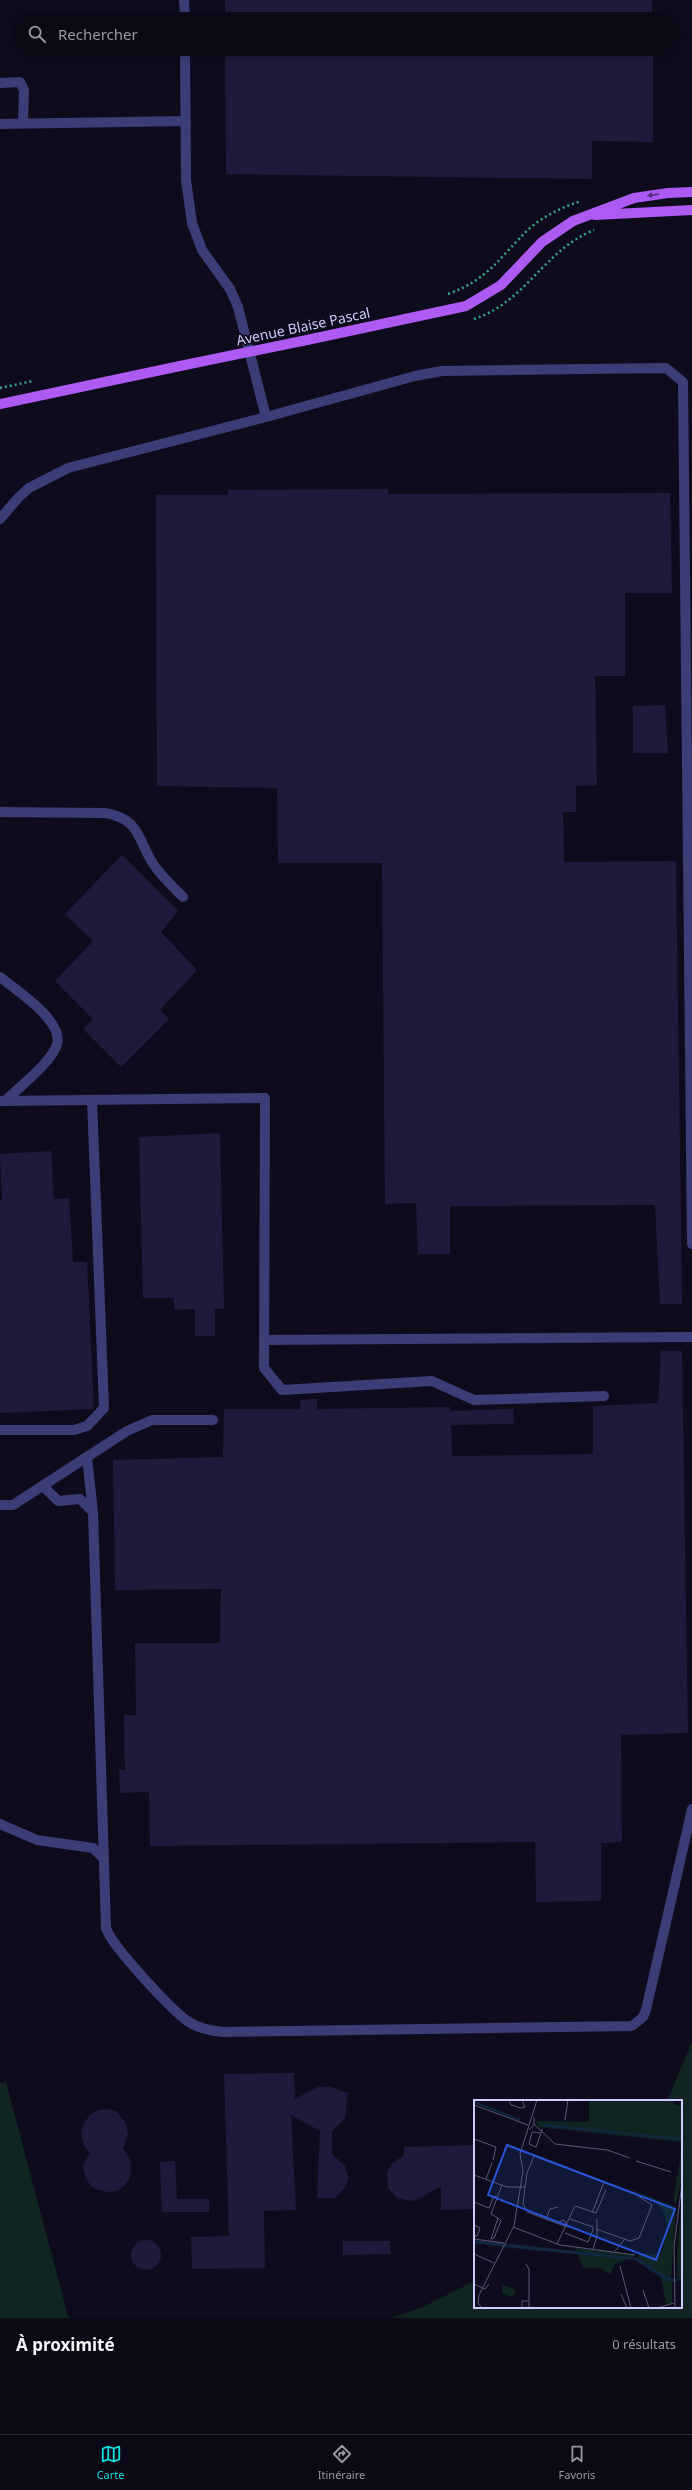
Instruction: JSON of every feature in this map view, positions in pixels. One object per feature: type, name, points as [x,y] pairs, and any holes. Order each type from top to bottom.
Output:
[{"type":"main road","name":"Avenue Blaise Pascal","points":[[0,404],[455,309],[480,299],[501,285],[551,234],[583,217],[634,198],[661,194],[692,192]]},
{"type":"main road","name":"Avenue Blaise Pascal","points":[[583,217],[692,210]]},
{"type":"lane","points":[[184,0],[184,12]]},
{"type":"lane","points":[[185,56],[187,195],[192,223],[202,250],[230,289],[238,307],[266,417]]},
{"type":"lane","points":[[0,83],[20,82],[24,90],[23,123]]},
{"type":"lane","points":[[0,124],[186,121]]},
{"type":"lane","points":[[0,519],[29,488],[68,468],[266,417],[416,376],[442,371],[666,368],[683,382],[692,1244]]},
{"type":"lane","points":[[0,812],[105,813],[121,817],[134,827],[153,864],[183,897]]},
{"type":"lane","points":[[0,977],[48,1018],[56,1028],[58,1038],[52,1055],[3,1101]]},
{"type":"lane","points":[[3,1101],[265,1098],[264,1368],[282,1390],[432,1381],[474,1400],[604,1396]]},
{"type":"lane","points":[[0,1430],[74,1430],[87,1426],[104,1408],[92,1100]]},
{"type":"lane","points":[[264,1340],[692,1337]]},
{"type":"lane","points":[[0,1505],[13,1505],[127,1431],[152,1420],[214,1420]]},
{"type":"lane","points":[[87,1458],[93,1512],[105,1920],[108,1935],[179,2014],[204,2030],[232,2032],[622,2028],[632,2026],[643,2017],[692,1808]]},
{"type":"lane","points":[[43,1486],[58,1501],[80,1499],[93,1512]]},
{"type":"lane","points":[[0,1824],[37,1840],[93,1848],[104,1859]]},
{"type":"path","points":[[443,296],[466,287],[491,270],[531,228],[540,221],[564,207],[587,200]]},
{"type":"green space","points":[[692,2042],[692,2318],[391,2318],[425,2306],[474,2282],[474,2308],[682,2308],[682,2100],[667,2100]]},
{"type":"green space","points":[[6,2082],[68,2316],[73,2318],[0,2318],[0,2083]]},
{"type":"building","points":[[225,0],[652,0],[652,12],[225,12]]},
{"type":"building","points":[[225,56],[653,56],[653,142],[592,141],[592,179],[226,174]]},
{"type":"building","points":[[388,489],[388,494],[670,493],[672,593],[625,593],[625,676],[595,676],[597,785],[576,786],[576,812],[563,812],[564,862],[676,861],[682,1304],[660,1304],[655,1205],[450,1206],[450,1254],[418,1254],[416,1203],[385,1204],[382,863],[278,863],[277,788],[157,786],[156,495],[228,495],[228,490]]},
{"type":"building","points":[[665,705],[668,753],[633,753],[633,706]]},
{"type":"building","points":[[122,855],[178,911],[161,932],[197,970],[160,1010],[169,1019],[121,1067],[83,1029],[93,1019],[55,981],[93,941],[65,914]]},
{"type":"building","points":[[220,1133],[224,1309],[215,1309],[215,1336],[195,1336],[195,1309],[174,1310],[174,1298],[143,1298],[139,1137]]},
{"type":"building","points":[[51,1151],[54,1199],[69,1198],[73,1262],[87,1262],[94,1409],[0,1413],[0,1200],[2,1200],[0,1154]]},
{"type":"building","points":[[661,1351],[682,1351],[688,1733],[621,1735],[622,1842],[601,1843],[601,1901],[536,1902],[535,1842],[150,1846],[149,1792],[120,1793],[119,1769],[125,1770],[124,1715],[136,1715],[135,1643],[220,1643],[221,1589],[115,1590],[113,1460],[223,1457],[224,1409],[300,1409],[301,1400],[317,1399],[317,1409],[450,1407],[451,1411],[513,1409],[514,1424],[451,1425],[452,1456],[593,1454],[593,1406],[658,1403]]},
{"type":"building","points":[[294,2073],[295,2099],[318,2087],[330,2087],[348,2093],[345,2118],[332,2131],[332,2154],[345,2166],[348,2177],[346,2186],[335,2198],[317,2198],[320,2131],[291,2115],[296,2210],[264,2211],[265,2268],[192,2269],[191,2237],[229,2236],[224,2074]]},
{"type":"building","points":[[108,2109],[117,2112],[126,2123],[128,2135],[123,2148],[130,2160],[131,2169],[129,2180],[124,2186],[116,2191],[106,2192],[93,2188],[86,2179],[83,2166],[90,2153],[84,2145],[81,2133],[84,2123],[90,2115],[98,2110]]},
{"type":"building","points":[[474,2145],[474,2209],[441,2210],[441,2186],[419,2199],[411,2201],[397,2198],[388,2188],[387,2172],[392,2164],[404,2155],[404,2147]]},
{"type":"building","points":[[175,2161],[177,2199],[209,2199],[209,2212],[162,2212],[160,2162]]},
{"type":"building","points":[[146,2240],[152,2241],[160,2249],[160,2261],[152,2269],[146,2270],[140,2269],[132,2261],[131,2255],[132,2249],[140,2241]]},
{"type":"building","points":[[343,2241],[390,2241],[391,2254],[343,2255]]}]
